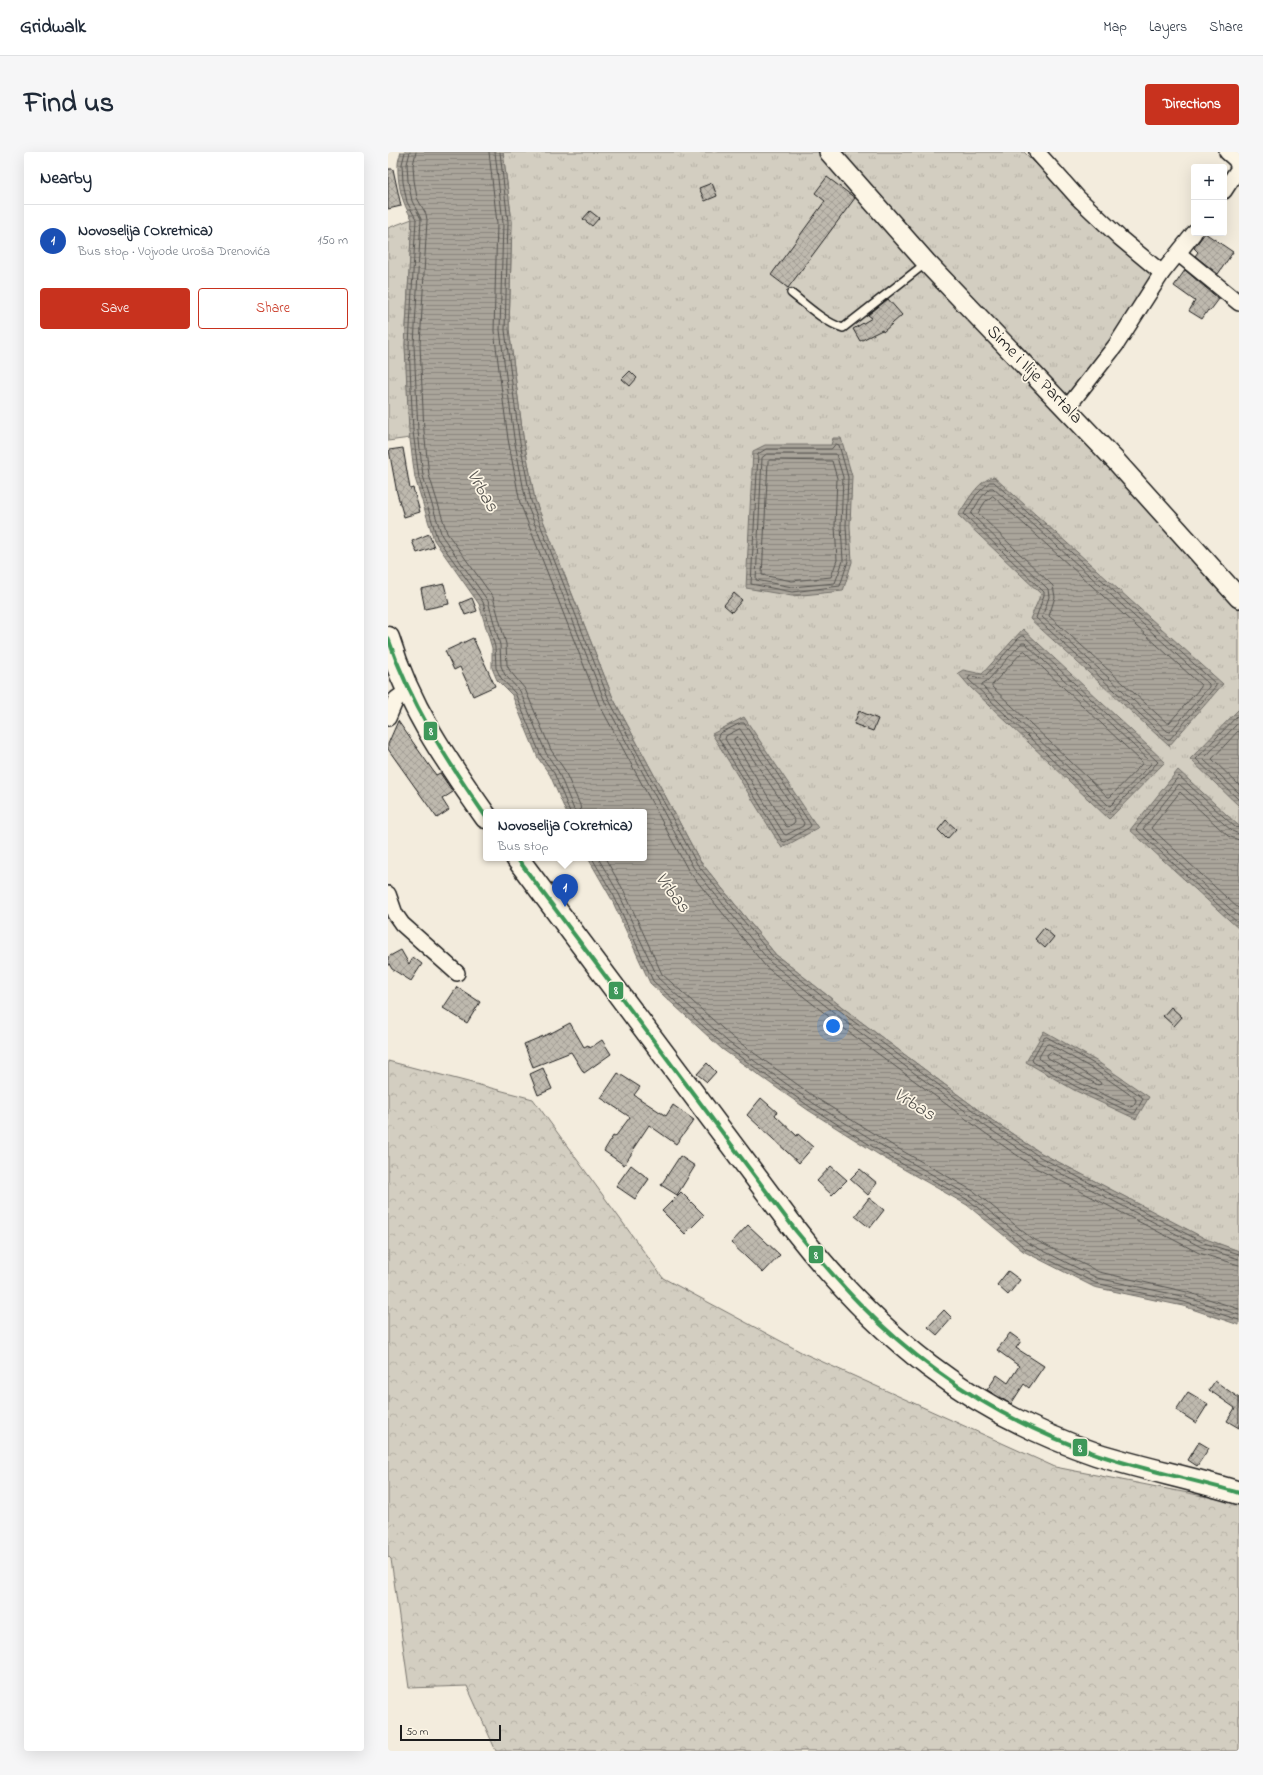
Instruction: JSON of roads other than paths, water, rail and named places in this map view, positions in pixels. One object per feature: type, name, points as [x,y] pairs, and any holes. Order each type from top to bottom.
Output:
[{"type":"main road","points":[[388,638],[407,691],[433,740],[483,813]]},
{"type":"main road","points":[[519,861],[801,1237],[839,1284],[879,1324],[964,1392],[995,1410],[1020,1422],[1069,1444],[1109,1458],[1239,1493]]},
{"type":"street","name":"Sime i Ilije Partala","points":[[829,152],[926,262],[1067,408],[1239,598]]},
{"type":"street","points":[[1037,152],[1078,198],[1120,238],[1162,273]]},
{"type":"street","points":[[1227,152],[1236,160],[1238,168],[1227,186]]},
{"type":"street","points":[[1067,408],[1116,345],[1162,273],[1179,254],[1192,236]]},
{"type":"street","points":[[1179,254],[1239,303]]},
{"type":"street","points":[[388,718],[396,699],[407,691]]},
{"type":"street","points":[[388,894],[395,914],[402,924],[457,973]]},
{"type":"lane","points":[[791,293],[808,307],[835,325],[843,328],[926,262]]},
{"type":"water","name":"Vrbas","points":[[401,152],[503,152],[512,222],[509,329],[523,436],[535,500],[613,698],[700,861],[776,955],[856,1018],[993,1121],[1041,1153],[1206,1239],[1239,1251],[1239,1325],[1183,1306],[1094,1287],[1023,1251],[967,1205],[884,1158],[808,1110],[722,1049],[650,983],[611,898],[590,861],[647,861],[647,809],[565,809],[550,775],[538,758],[512,695],[497,680],[492,668],[492,648],[479,604],[434,540],[415,478],[409,432],[405,345],[412,219],[405,206],[399,186],[399,160]]},
{"type":"water","points":[[833,438],[841,438],[852,476],[850,526],[852,562],[843,591],[792,596],[746,588],[753,451],[765,445],[831,445]]},
{"type":"water","points":[[994,477],[1223,684],[1169,746],[1030,619],[1041,594],[958,515],[978,487],[983,482]]},
{"type":"water","points":[[1023,629],[1165,762],[1109,819],[970,687],[958,673],[963,670],[982,674]]},
{"type":"water","points":[[1239,709],[1239,806],[1190,759]]},
{"type":"water","points":[[744,717],[818,828],[782,848],[712,734]]},
{"type":"water","points":[[1178,770],[1239,826],[1239,929],[1130,830]]},
{"type":"water","points":[[1044,1031],[1098,1062],[1149,1097],[1136,1119],[1074,1090],[1026,1062]]},
{"type":"place","name":"Novoselija (Okretnica)","points":[[565,907]]}]
